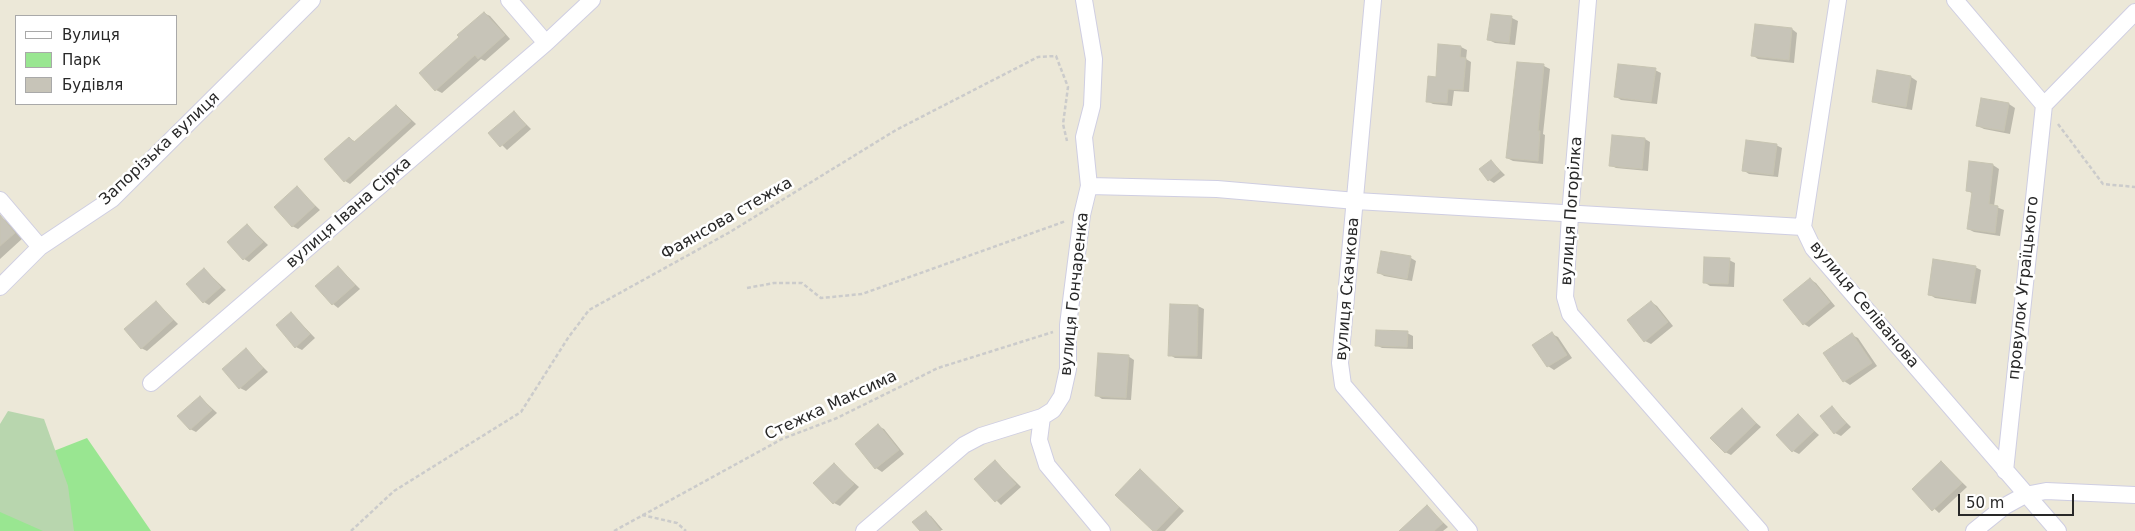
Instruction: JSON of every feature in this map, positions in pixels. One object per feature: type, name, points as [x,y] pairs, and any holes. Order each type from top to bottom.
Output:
[{"type":"street","name":"Запорізька вулиця","points":[[0,287],[40,247],[112,199],[312,0]]},
{"type":"street","points":[[510,0],[546,42]]},
{"type":"street","name":"вулиця Івана Сірка","points":[[151,384],[592,0]]},
{"type":"street","name":"вулиця Гончаренка","points":[[1042,417],[1053,410],[1062,396],[1068,370],[1068,325],[1082,215],[1089,186],[1084,137],[1092,106],[1094,59],[1084,0]]},
{"type":"street","name":"вулиця Скачкова","points":[[1373,0],[1340,363],[1343,385],[1470,531]]},
{"type":"street","name":"вулиця Погорілка","points":[[1588,0],[1570,215],[1566,297],[1570,314],[1581,329],[1760,531]]},
{"type":"street","name":"вулиця Селіванова","points":[[1838,0],[1805,206],[1804,227],[1813,248],[2058,531]]},
{"type":"street","points":[[1955,0],[2044,105],[2135,12]]},
{"type":"street","name":"провулок Уграїцького","points":[[2005,471],[2044,105]]},
{"type":"street","points":[[1089,186],[1217,189],[1356,201],[1570,215],[1804,227]]},
{"type":"street","points":[[0,200],[40,247]]},
{"type":"street","points":[[864,531],[964,445],[981,436],[1042,417],[1039,440],[1047,465],[1102,531]]},
{"type":"street","points":[[1974,531],[2005,506],[2026,495],[2046,491],[2135,495]]},
{"type":"path","name":"Фаянсова стежка","points":[[351,531],[394,490],[521,412],[568,338],[589,310],[730,232],[896,130],[1038,57],[1056,56],[1068,87],[1064,124],[1070,150]]},
{"type":"path","points":[[2044,105],[2104,184],[2135,187]]},
{"type":"path","points":[[747,288],[774,283],[802,283],[821,298],[862,294],[1082,215]]},
{"type":"path","name":"Стежка Максима","points":[[614,531],[782,439],[837,418],[938,368],[1039,338],[1068,325]]},
{"type":"path","points":[[642,515],[677,523],[686,531]]},
{"type":"green space","points":[[8,411],[44,419],[68,486],[74,531],[43,531],[0,512],[0,424]]},
{"type":"green space","points":[[87,438],[151,531],[0,531],[0,472]]},
{"type":"building","points":[[484,12],[505,35],[478,59],[475,55],[435,91],[419,73],[459,37],[457,35]]},
{"type":"building","points":[[1491,14],[1512,16],[1509,43],[1487,40]]},
{"type":"building","points":[[1755,24],[1792,28],[1789,60],[1751,56]]},
{"type":"building","points":[[1438,44],[1461,46],[1460,57],[1466,58],[1463,90],[1448,89],[1447,103],[1426,102],[1428,76],[1436,77]]},
{"type":"building","points":[[1517,62],[1544,64],[1538,131],[1540,131],[1538,161],[1506,158]]},
{"type":"building","points":[[1618,64],[1656,68],[1651,102],[1614,97]]},
{"type":"building","points":[[1877,70],[1911,76],[1906,107],[1872,102]]},
{"type":"building","points":[[1981,98],[2009,103],[2004,131],[1976,126]]},
{"type":"building","points":[[396,105],[411,121],[344,182],[324,159],[349,137],[354,142]]},
{"type":"building","points":[[514,111],[526,125],[500,147],[488,133]]},
{"type":"building","points":[[1612,135],[1645,138],[1642,169],[1609,166]]},
{"type":"building","points":[[1746,140],[1777,144],[1773,175],[1742,171]]},
{"type":"building","points":[[1491,160],[1500,171],[1488,181],[1479,169]]},
{"type":"building","points":[[1969,161],[1993,164],[1989,204],[1998,206],[1995,233],[1967,229],[1972,192],[1966,191]]},
{"type":"building","points":[[297,186],[315,206],[292,227],[274,207]]},
{"type":"building","points":[[0,215],[15,233],[0,246]]},
{"type":"building","points":[[247,224],[263,242],[243,260],[227,242]]},
{"type":"building","points":[[1381,251],[1411,256],[1407,279],[1377,273]]},
{"type":"building","points":[[1704,257],[1730,258],[1728,284],[1703,283]]},
{"type":"building","points":[[1933,259],[1976,266],[1970,302],[1928,295]]},
{"type":"building","points":[[338,266],[355,285],[332,305],[315,286]]},
{"type":"building","points":[[204,268],[221,287],[203,303],[186,284]]},
{"type":"building","points":[[1810,278],[1830,302],[1803,325],[1783,300]]},
{"type":"building","points":[[156,301],[173,320],[141,349],[124,329]]},
{"type":"building","points":[[1651,301],[1668,322],[1644,342],[1627,320]]},
{"type":"building","points":[[1170,304],[1198,305],[1197,356],[1168,356]]},
{"type":"building","points":[[291,312],[310,334],[295,348],[276,325]]},
{"type":"building","points":[[1376,330],[1408,331],[1407,347],[1375,346]]},
{"type":"building","points":[[1552,332],[1567,355],[1547,367],[1532,345]]},
{"type":"building","points":[[1852,333],[1872,363],[1843,382],[1823,353]]},
{"type":"building","points":[[246,348],[263,368],[239,389],[222,369]]},
{"type":"building","points":[[1098,353],[1129,355],[1126,398],[1095,396]]},
{"type":"building","points":[[200,396],[212,410],[190,430],[177,416]]},
{"type":"building","points":[[1832,406],[1846,423],[1834,434],[1820,416]]},
{"type":"building","points":[[1742,408],[1756,423],[1725,453],[1710,438]]},
{"type":"building","points":[[1798,414],[1814,431],[1792,452],[1776,435]]},
{"type":"building","points":[[878,424],[899,450],[875,469],[855,444]]},
{"type":"building","points":[[995,460],[1016,484],[995,502],[974,479]]},
{"type":"building","points":[[1941,461],[1962,483],[1932,511],[1912,489]]},
{"type":"building","points":[[834,463],[854,484],[833,504],[813,483]]},
{"type":"building","points":[[1140,469],[1179,507],[1156,531],[1153,531],[1115,495]]},
{"type":"building","points":[[1427,505],[1443,523],[1434,531],[1399,531]]},
{"type":"building","points":[[926,511],[941,531],[920,531],[912,522]]}]
